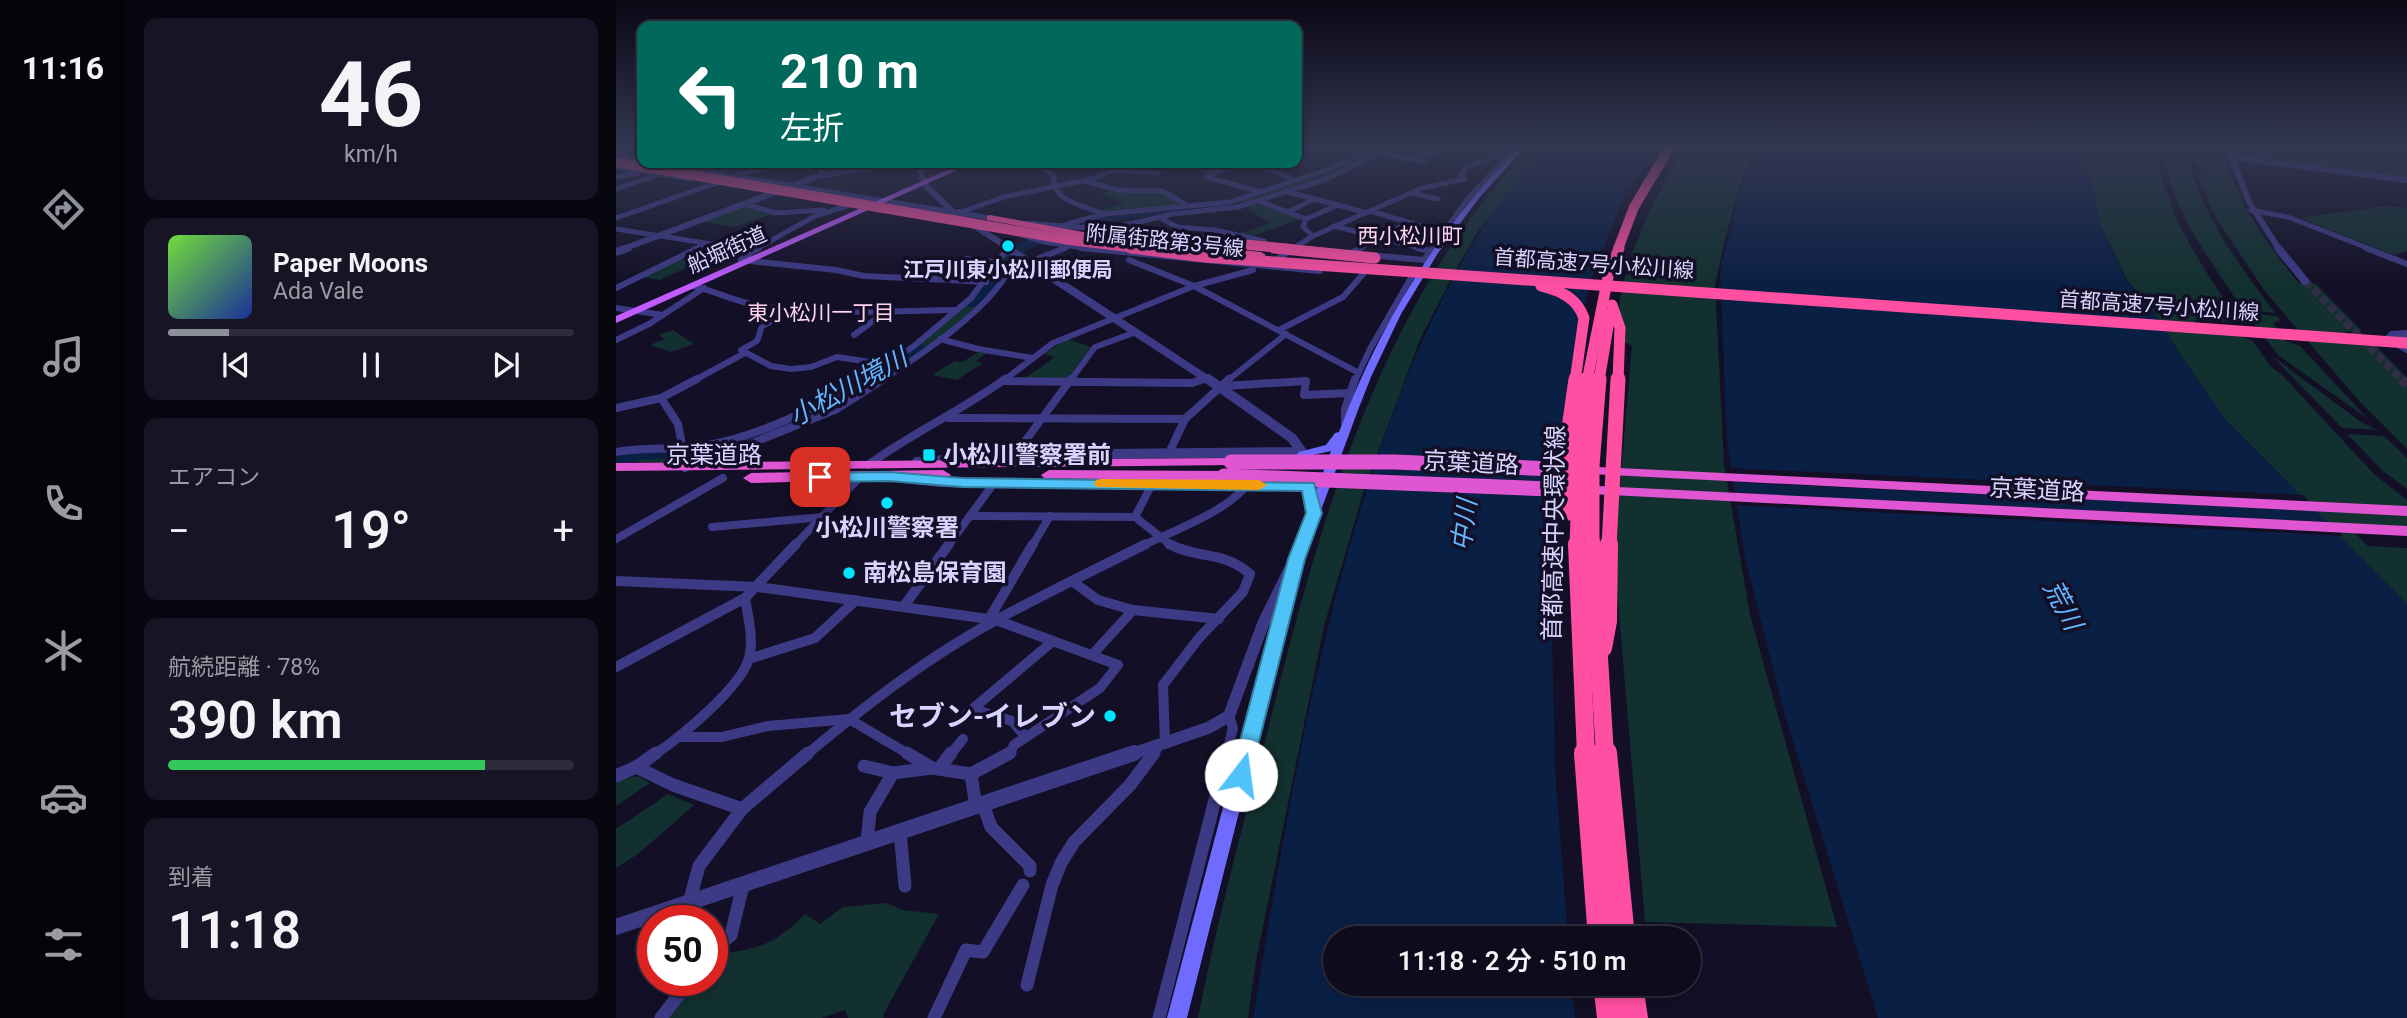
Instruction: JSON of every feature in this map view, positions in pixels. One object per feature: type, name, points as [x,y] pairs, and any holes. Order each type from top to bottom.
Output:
[{"type":"highway","name":"首都高速7号小松川線","points":[[794,193],[1070,240],[1216,258],[1415,275],[2407,338]]},
{"type":"highway","name":"首都高速7号小松川線","points":[[831,193],[1112,232],[1296,252],[2407,338]]},
{"type":"highway","name":"首都高速中央環状線","points":[[1599,926],[1581,672],[1577,542],[1585,395],[1599,315],[1614,258],[1642,193]]},
{"type":"highway","name":"首都高速中央環状線","points":[[1622,926],[1610,821],[1599,671],[1593,472],[1603,351],[1609,317],[1633,232],[1651,193]]},
{"type":"highway","points":[[990,218],[1038,234],[1146,254],[1216,258]]},
{"type":"highway","points":[[1020,222],[1038,234],[1129,232],[1256,246]]},
{"type":"highway","points":[[1012,232],[1198,250],[1296,252]]},
{"type":"highway","points":[[1112,232],[1540,273],[1581,284],[1609,301],[1619,319],[1620,328],[1616,360],[1615,457],[1609,521],[1608,621],[1599,671]]},
{"type":"highway","points":[[1415,275],[1538,285],[1569,296],[1580,307],[1584,325],[1572,401],[1566,480],[1569,516],[1577,542]]},
{"type":"highway","name":"京葉道路","points":[[617,466],[864,471],[889,476],[1227,469],[1395,462],[2407,511]]},
{"type":"highway","name":"京葉道路","points":[[617,466],[723,478],[864,471],[901,464],[1227,469],[1574,490],[2407,531]]},
{"type":"highway","points":[[1607,996],[1610,1018]]},
{"type":"highway","points":[[1632,996],[1635,1018]]},
{"type":"main road","name":"船堀街道","points":[[616,320],[904,193]]},
{"type":"main road","points":[[1177,1018],[1296,559],[1366,376],[1415,275],[1480,193]]},
{"type":"main road","points":[[1302,453],[1330,448],[1348,421]]},
{"type":"main road","points":[[1309,486],[1314,513]]},
{"type":"street","points":[[616,218],[689,193]]},
{"type":"street","points":[[616,252],[773,193],[1012,232]]},
{"type":"street","points":[[833,193],[990,218],[1112,232],[1173,214],[1238,207],[1283,193]]},
{"type":"street","points":[[934,193],[953,212],[1206,378],[1292,438],[1302,453]]},
{"type":"street","points":[[953,212],[1024,193]]},
{"type":"street","points":[[1057,193],[1067,200],[1104,214]]},
{"type":"street","points":[[1171,193],[1188,206]]},
{"type":"street","points":[[1062,225],[1104,214],[1230,202],[1259,193]]},
{"type":"street","points":[[1287,193],[1442,232]]},
{"type":"street","points":[[616,667],[745,598],[864,471],[906,439],[970,405],[1053,343],[1194,286],[1263,267],[1296,252],[1313,236],[1412,193],[1438,199]]},
{"type":"street","points":[[1256,246],[1296,252],[1351,253],[1426,261],[1442,232],[1475,193]]},
{"type":"street","points":[[2244,193],[2251,210],[2274,245],[2305,281]]},
{"type":"street","points":[[1288,212],[1314,199]]},
{"type":"street","points":[[1258,201],[1306,219],[1339,205]]},
{"type":"street","points":[[744,204],[776,213],[833,210]]},
{"type":"street","points":[[850,205],[815,216],[753,250],[741,260],[836,270],[864,276],[986,282]]},
{"type":"street","points":[[2251,210],[2288,216],[2407,264]]},
{"type":"street","points":[[616,211],[629,214]]},
{"type":"street","points":[[1159,218],[1177,227],[1215,230],[1264,240],[1256,246]]},
{"type":"street","points":[[1306,219],[1303,227],[1313,236]]},
{"type":"street","points":[[1351,253],[1408,223]]},
{"type":"street","points":[[1334,226],[1430,251]]},
{"type":"street","points":[[616,229],[753,250]]},
{"type":"street","points":[[685,468],[698,459],[781,433],[837,409],[940,339],[986,301],[1002,284],[1009,270],[1016,239],[1038,234]]},
{"type":"street","name":"附属街路第3号線","points":[[1038,234],[1066,247],[1165,259],[1415,275]]},
{"type":"street","points":[[616,288],[707,243]]},
{"type":"street","points":[[928,279],[966,259],[995,262],[1015,251],[1066,247],[1078,254],[1124,258],[1194,286],[1359,373]]},
{"type":"street","points":[[617,466],[682,445],[709,445],[817,405],[913,346],[986,282],[995,262]]},
{"type":"street","points":[[1169,453],[1185,419],[1219,387],[1282,332],[1343,297],[1364,273]]},
{"type":"street","points":[[1348,421],[1343,413],[1359,373],[1380,331],[1415,275]]},
{"type":"street","points":[[692,286],[753,304],[796,308],[957,310]]},
{"type":"street","points":[[616,340],[663,315],[704,288]]},
{"type":"street","points":[[616,308],[663,315]]},
{"type":"street","points":[[796,308],[762,326],[757,341],[741,350],[771,366],[791,369],[811,367],[837,357],[884,364]]},
{"type":"street","points":[[855,335],[888,310]]},
{"type":"street","points":[[1016,455],[1095,347],[1136,332]]},
{"type":"street","points":[[2407,338],[2392,335],[2389,338],[2407,349]]},
{"type":"street","points":[[940,339],[978,349],[1033,358]]},
{"type":"street","points":[[617,407],[661,398],[745,353]]},
{"type":"street","points":[[1004,381],[1192,383],[1206,378]]},
{"type":"street","points":[[1219,387],[1237,383],[1306,381],[1304,395],[1351,393]]},
{"type":"street","points":[[661,398],[678,424],[682,445]]},
{"type":"street","points":[[945,418],[1185,419]]},
{"type":"street","points":[[901,464],[1016,455],[1302,453]]},
{"type":"street","points":[[889,476],[940,482],[1309,486]]},
{"type":"street","points":[[616,539],[723,478]]},
{"type":"street","points":[[904,606],[994,483]]},
{"type":"street","points":[[1135,517],[1152,484]]},
{"type":"street","points":[[689,903],[699,866],[743,809],[849,719],[992,619],[1158,540],[1220,507],[1240,494],[1247,485]]},
{"type":"street","points":[[971,516],[1135,517],[1158,540],[1192,554],[1232,558],[1250,574],[1243,592],[1199,638],[1163,685],[1162,744],[1130,785],[1074,842],[1061,863],[1052,885],[1027,985]]},
{"type":"street","points":[[992,619],[1050,516]]},
{"type":"street","points":[[712,527],[823,517]]},
{"type":"street","points":[[1158,1018],[1233,728],[1229,716],[1256,637],[1272,600],[1296,559]]},
{"type":"street","points":[[616,581],[758,587],[992,619],[1118,665],[1100,688],[1014,745],[1009,756],[971,774],[935,769],[893,773],[864,766]]},
{"type":"street","points":[[1072,581],[1098,600],[1133,610],[1219,619]]},
{"type":"street","points":[[616,776],[636,767],[681,737],[737,680],[749,659],[751,637],[745,598]]},
{"type":"street","points":[[749,659],[815,638],[856,600]]},
{"type":"street","points":[[1092,655],[1133,610]]},
{"type":"street","points":[[957,722],[1052,642]]},
{"type":"street","points":[[973,709],[1012,721],[1026,737]]},
{"type":"street","points":[[616,927],[1162,744],[1208,728],[1229,716]]},
{"type":"street","points":[[681,737],[722,737],[768,726],[849,719],[935,769]]},
{"type":"street","points":[[935,769],[963,738]]},
{"type":"street","points":[[636,767],[673,785],[743,809]]},
{"type":"street","points":[[867,842],[870,812],[893,773]]},
{"type":"street","points":[[971,774],[979,805],[991,827],[1030,866],[1030,871]]},
{"type":"street","points":[[901,831],[905,886]]},
{"type":"street","points":[[728,937],[731,934],[743,885]]},
{"type":"street","points":[[934,1018],[947,992],[949,978],[966,950],[983,951],[1023,885]]},
{"type":"street","points":[[662,1018],[678,996]]},
{"type":"green space","points":[[1166,193],[1183,205],[1105,213],[1101,209],[1124,203],[1102,194]]},
{"type":"green space","points":[[1261,193],[1281,193],[1236,207],[1113,218],[1086,225],[1072,223],[1103,214],[1230,202]]},
{"type":"green space","points":[[1492,193],[1509,193],[1478,231],[1421,337],[1364,490],[1324,626],[1256,961],[1248,1018],[1198,1018],[1229,881],[1284,665],[1331,505],[1359,426],[1392,350],[1432,277],[1478,208]]},
{"type":"green space","points":[[1660,193],[1738,193],[1715,285],[1724,464],[1750,615],[1837,927],[1645,922],[1614,553],[1632,346],[1614,336],[1623,284],[1644,225]]},
{"type":"green space","points":[[2092,193],[2166,193],[2198,258],[2238,319],[2233,322],[2194,320],[2203,332],[2238,335],[2253,341],[2270,366],[2282,375],[2374,474],[2407,500],[2407,534],[2354,532],[2368,546],[2407,548],[2407,604],[2224,418],[2162,323],[2127,280],[2101,226]]},
{"type":"green space","points":[[2174,193],[2200,193],[2220,234],[2275,313],[2243,310],[2192,232]]},
{"type":"green space","points":[[2205,193],[2238,193],[2262,234],[2298,282],[2316,284],[2361,330],[2345,332],[2357,344],[2375,345],[2407,378],[2407,449],[2360,402],[2264,290],[2216,218]]},
{"type":"green space","points":[[1258,203],[1301,219],[1252,236],[1240,233],[1271,223],[1248,210],[1252,208],[1248,206]]},
{"type":"green space","points":[[743,205],[775,213],[734,227],[701,221]]},
{"type":"green space","points":[[2385,206],[2407,208],[2407,251],[2394,255],[2300,218]]},
{"type":"green space","points":[[1006,252],[1018,259],[996,289],[932,345],[853,396],[767,437],[726,451],[678,462],[616,461],[616,454],[711,447],[820,406],[908,350],[961,310],[977,296]]},
{"type":"green space","points":[[680,258],[703,260],[660,280],[642,277]]},
{"type":"green space","points":[[2246,313],[2277,316],[2281,321],[2273,323],[2286,341],[2300,346],[2368,419],[2278,355]]},
{"type":"green space","points":[[673,330],[694,344],[671,352],[650,345],[665,339],[658,335]]},
{"type":"green space","points":[[1067,339],[1091,347],[1068,378],[1024,379],[1055,357],[1044,354]]},
{"type":"green space","points":[[979,352],[987,353],[976,361],[983,363],[957,380],[932,375],[955,361],[962,362]]},
{"type":"green space","points":[[2272,356],[2361,422],[2377,430],[2342,428]]},
{"type":"green space","points":[[2347,434],[2384,436],[2407,458],[2407,489],[2383,471]]},
{"type":"green space","points":[[638,776],[650,783],[616,806],[616,784],[622,779]]},
{"type":"green space","points":[[668,794],[694,805],[638,854],[616,868],[616,829]]},
{"type":"green space","points":[[886,903],[903,910],[939,914],[883,1015],[884,1018],[848,1018],[845,1010],[822,1018],[669,1018],[686,996],[728,996],[728,952],[746,950],[766,943],[785,932],[805,914],[820,924],[843,907]]},
{"type":"water","name":"中川","points":[[1509,193],[1628,193],[1594,271],[1576,336],[1560,444],[1550,541],[1555,769],[1567,926],[1323,926],[1323,996],[1573,996],[1575,1018],[1253,1018],[1292,794],[1342,572],[1402,389],[1435,314],[1474,242]]},
{"type":"water","name":"荒川","points":[[1740,193],[2094,193],[2101,226],[2126,280],[2162,323],[2224,418],[2407,604],[2407,1018],[1878,1018],[1784,712],[1744,553],[1727,440],[1720,270]]},
{"type":"pier","points":[[1728,468],[2303,495],[2319,511],[1730,482]]},
{"type":"pier","points":[[1731,493],[2330,522],[2343,536],[1733,505]]},
{"type":"waterway","name":"小松川境川","points":[[973,304],[988,291],[1022,247],[1073,225],[1113,216],[1235,204]]},
{"type":"waterway","name":"小松川境川","points":[[616,461],[641,453],[699,452],[747,440],[826,406],[917,349]]},
{"type":"tunnel","points":[[2305,281],[2403,381]]},
{"type":"tunnel","points":[[2403,381],[2407,385]]},
{"type":"slow traffic","points":[[1101,483],[1259,485]]},
{"type":"place","name":"江戸川東小松川郵便局","points":[[1008,246]]},
{"type":"place","name":"小松川警察署前","points":[[929,455]]},
{"type":"place","name":"小松川警察署","points":[[887,503]]},
{"type":"place","name":"南松島保育園","points":[[849,573]]},
{"type":"place","name":"セブン-イレブン","points":[[1110,716]]},
{"type":"district","name":"西小松川町","points":[[1410,236]]},
{"type":"district","name":"東小松川一丁目","points":[[821,313]]},
{"type":"route","points":[[820,477],[889,476],[962,482],[1309,486],[1314,513],[1296,559],[1241,775]]}]
